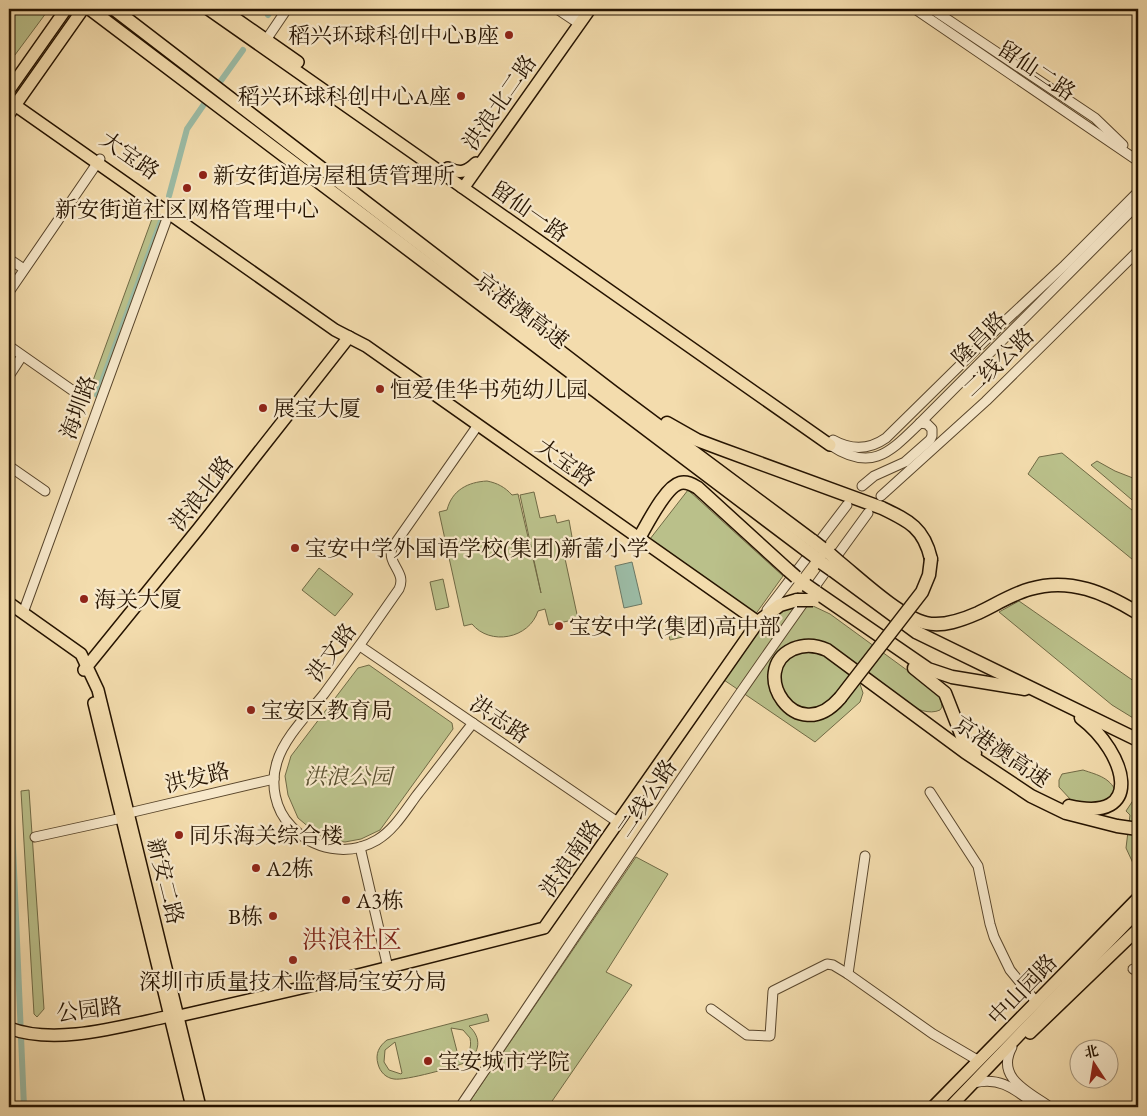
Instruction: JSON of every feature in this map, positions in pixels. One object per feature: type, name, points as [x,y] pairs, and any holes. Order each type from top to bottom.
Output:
[{"type":"highway","name":"京港澳高速","points":[[114,9],[581,367],[822,555],[916,632],[1138,740]]},
{"type":"highway","name":"京港澳高速","points":[[94,12],[822,555],[897,608],[924,623],[944,624],[970,616],[1026,590],[1060,585],[1091,589],[1107,595],[1138,613]]},
{"type":"highway","name":"京港澳高速","points":[[581,367],[676,429],[697,440],[882,508],[901,517],[922,534],[930,559],[929,575],[922,592],[840,698],[830,708],[817,714],[803,715],[792,710],[782,702],[777,692],[775,677],[778,663],[787,652],[813,645],[827,650],[988,768],[1031,796],[1057,810],[1117,826],[1138,829]]},
{"type":"highway","points":[[639,538],[666,493],[673,486],[681,482],[691,483],[828,605],[941,689],[948,698],[963,739],[988,768]]},
{"type":"highway","points":[[758,622],[780,605],[797,600],[804,585]]},
{"type":"highway","points":[[804,585],[928,669],[952,677],[1041,692]]},
{"type":"highway","points":[[972,749],[1038,793],[1058,803],[1080,809],[1099,810],[1115,805],[1123,798],[1127,784],[1122,768],[1114,753],[1104,738],[1094,728],[1053,698]]},
{"type":"main road","points":[[9,90],[66,9]]},
{"type":"main road","points":[[12,104],[83,9]]},
{"type":"main road","name":"留仙一路","points":[[208,9],[464,183],[832,443]]},
{"type":"main road","name":"留仙一路","points":[[222,9],[448,168],[464,183]]},
{"type":"main road","name":"洪浪北二路","points":[[464,183],[476,163],[579,17],[590,9]]},
{"type":"main road","name":"洪浪北二路","points":[[464,183],[579,17]]},
{"type":"main road","name":"大宝路","points":[[12,104],[339,327],[349,337]]},
{"type":"main road","name":"大宝路","points":[[98,161],[335,330],[366,346],[758,622]]},
{"type":"main road","points":[[448,168],[460,172],[470,169],[476,163]]},
{"type":"main road","name":"洪浪北路","points":[[85,669],[206,520],[349,337]]},
{"type":"main road","points":[[9,603],[81,654],[85,669]]},
{"type":"main road","points":[[9,612],[76,659],[85,669]]},
{"type":"main road","name":"洪浪南路","points":[[174,1018],[388,968],[544,928],[758,622]]},
{"type":"main road","name":"新安二路","points":[[85,669],[125,815],[174,1018],[192,1107]]},
{"type":"main road","points":[[992,1056],[1009,1023],[1129,898],[1138,894]]},
{"type":"main road","name":"中山园路","points":[[950,1107],[974,1083],[992,1056],[1138,898]]},
{"type":"main road","name":"中山园路","points":[[1015,1032],[1138,911]]},
{"type":"main road","points":[[992,1056],[1012,1047],[1034,1029],[1138,928]]},
{"type":"main road","name":"新安二路","points":[[174,1018],[200,1107]]},
{"type":"main road","name":"公园路","points":[[11,1033],[29,1037],[89,1034],[174,1018]]},
{"type":"main road","name":"中山园路","points":[[933,1107],[979,1062],[992,1056]]},
{"type":"street","points":[[266,40],[288,9]]},
{"type":"street","points":[[557,9],[579,17]]},
{"type":"street","points":[[568,9],[579,17]]},
{"type":"street","name":"留仙二路","points":[[914,9],[1138,161]]},
{"type":"street","name":"留仙二路","points":[[932,9],[1098,121],[1120,143],[1138,155]]},
{"type":"street","points":[[1091,129],[1098,121]]},
{"type":"street","points":[[9,292],[98,161]]},
{"type":"street","name":"隆昌路","points":[[832,443],[859,448],[876,445],[886,438],[1004,322],[1066,265],[1138,192]]},
{"type":"street","name":"隆昌路","points":[[832,443],[850,456],[865,458],[880,456],[891,451],[1138,204]]},
{"type":"street","name":"海圳路","points":[[23,612],[169,213]]},
{"type":"street","name":"二线公路","points":[[882,496],[986,401],[1138,251]]},
{"type":"street","points":[[9,259],[24,269]]},
{"type":"street","points":[[9,346],[79,396]]},
{"type":"street","points":[[9,376],[22,356]]},
{"type":"street","points":[[862,486],[874,476],[906,462],[930,440],[933,432],[932,428],[927,424],[920,423]]},
{"type":"street","name":"洪文路","points":[[473,722],[396,823],[378,840],[360,847],[342,850],[317,845],[296,832],[281,812],[276,800],[274,779],[276,763],[288,741],[360,646],[401,584],[401,575],[391,558],[392,548],[478,425]]},
{"type":"street","points":[[9,466],[45,491]]},
{"type":"street","name":"洪浪南路","points":[[758,622],[847,505]]},
{"type":"street","name":"二线公路","points":[[460,1107],[730,707],[801,604],[868,513]]},
{"type":"street","name":"洪志路","points":[[360,646],[619,823]]},
{"type":"street","name":"洪发路","points":[[36,837],[274,779]]},
{"type":"street","points":[[930,792],[978,866],[994,937],[1010,970],[1033,998]]},
{"type":"street","points":[[360,847],[388,968]]},
{"type":"street","points":[[848,974],[865,856]]},
{"type":"street","points":[[711,1008],[747,1035],[770,1036],[773,992],[826,964],[833,965],[933,1034],[979,1062]]},
{"type":"street","points":[[1012,1047],[1007,1066],[1013,1079],[1017,1084],[1050,1107]]},
{"type":"street","points":[[974,1083],[983,1080],[1000,1082],[1039,1107]]},
{"type":"green space","points":[[9,9],[49,9],[9,63]]},
{"type":"green space","points":[[157,205],[169,213],[106,392],[91,386]]},
{"type":"green space","points":[[1062,453],[1138,515],[1138,564],[1028,474],[1039,457]]},
{"type":"green space","points":[[1097,461],[1115,471],[1138,480],[1138,505],[1091,465]]},
{"type":"green space","points":[[487,481],[501,486],[512,495],[518,494],[541,593],[520,495],[534,492],[540,518],[555,515],[557,523],[569,520],[572,537],[561,540],[578,619],[549,625],[545,609],[538,611],[526,628],[518,633],[498,637],[480,631],[472,624],[464,626],[439,512],[447,510],[453,497],[462,488],[473,483]]},
{"type":"green space","points":[[688,490],[783,576],[755,615],[650,539]]},
{"type":"green space","points":[[319,568],[353,594],[335,616],[302,590]]},
{"type":"green space","points":[[443,579],[449,607],[436,610],[430,582]]},
{"type":"green space","points":[[1019,601],[1138,684],[1138,721],[1112,705],[999,612]]},
{"type":"green space","points":[[813,606],[830,614],[915,676],[938,695],[942,707],[940,710],[932,712],[922,711],[912,707],[867,676],[860,684],[863,693],[860,702],[815,742],[724,680],[761,623],[783,607]]},
{"type":"green space","points":[[687,619],[691,635],[670,640],[667,627],[672,626],[672,622]]},
{"type":"green space","name":"洪浪公园","points":[[369,665],[452,723],[453,729],[380,830],[361,839],[345,842],[329,840],[317,834],[298,818],[288,795],[285,776],[291,756],[358,668]]},
{"type":"green space","points":[[1083,770],[1108,781],[1115,789],[1117,795],[1104,806],[1071,800],[1059,787],[1059,780],[1062,774]]},
{"type":"green space","points":[[29,790],[44,1009],[37,1017],[34,1014],[21,791]]},
{"type":"green space","points":[[1138,798],[1138,874],[1126,848],[1130,815],[1126,811],[1134,799]]},
{"type":"green space","points":[[636,857],[668,874],[606,972],[632,985],[548,1107],[466,1107]]},
{"type":"green space","points":[[487,1014],[489,1021],[469,1026],[476,1035],[478,1045],[475,1054],[467,1062],[408,1078],[394,1079],[386,1076],[380,1070],[377,1054],[387,1040]],"holes":[[[451,1028],[463,1030],[470,1038],[471,1045],[469,1051],[459,1059]],[[395,1042],[402,1073],[401,1074],[389,1070],[384,1062],[385,1050]]]},
{"type":"shaded area","points":[[632,562],[642,604],[624,608],[615,566]]},
{"type":"waterway","points":[[268,15],[272,9]]},
{"type":"waterway","points":[[215,89],[243,50]]},
{"type":"waterway","points":[[169,196],[187,129],[209,97]]},
{"type":"waterway","points":[[97,395],[161,221]]},
{"type":"waterway","points":[[9,752],[24,1107]]},
{"type":"place","name":"稻兴环球科创中心B座","points":[[509,35]]},
{"type":"place","name":"稻兴环球科创中心A座","points":[[461,96]]},
{"type":"place","name":"新安街道房屋租赁管理所","points":[[203,175]]},
{"type":"place","name":"新安街道社区网格管理中心","points":[[187,188]]},
{"type":"place","name":"恒爱佳华书苑幼儿园","points":[[380,389]]},
{"type":"place","name":"展宝大厦","points":[[263,408]]},
{"type":"place","name":"宝安中学外国语学校(集团)新蕾小学","points":[[295,548]]},
{"type":"place","name":"海关大厦","points":[[84,599]]},
{"type":"place","name":"宝安中学(集团)高中部","points":[[559,626]]},
{"type":"place","name":"宝安区教育局","points":[[251,710]]},
{"type":"place","name":"同乐海关综合楼","points":[[179,835]]},
{"type":"place","name":"A2栋","points":[[256,868]]},
{"type":"place","name":"A3栋","points":[[346,900]]},
{"type":"place","name":"B栋","points":[[273,916]]},
{"type":"place","name":"深圳市质量技术监督局宝安分局","points":[[293,960]]},
{"type":"place","name":"宝安城市学院","points":[[428,1061]]},
{"type":"district","name":"洪浪社区","points":[[352,939]]}]
